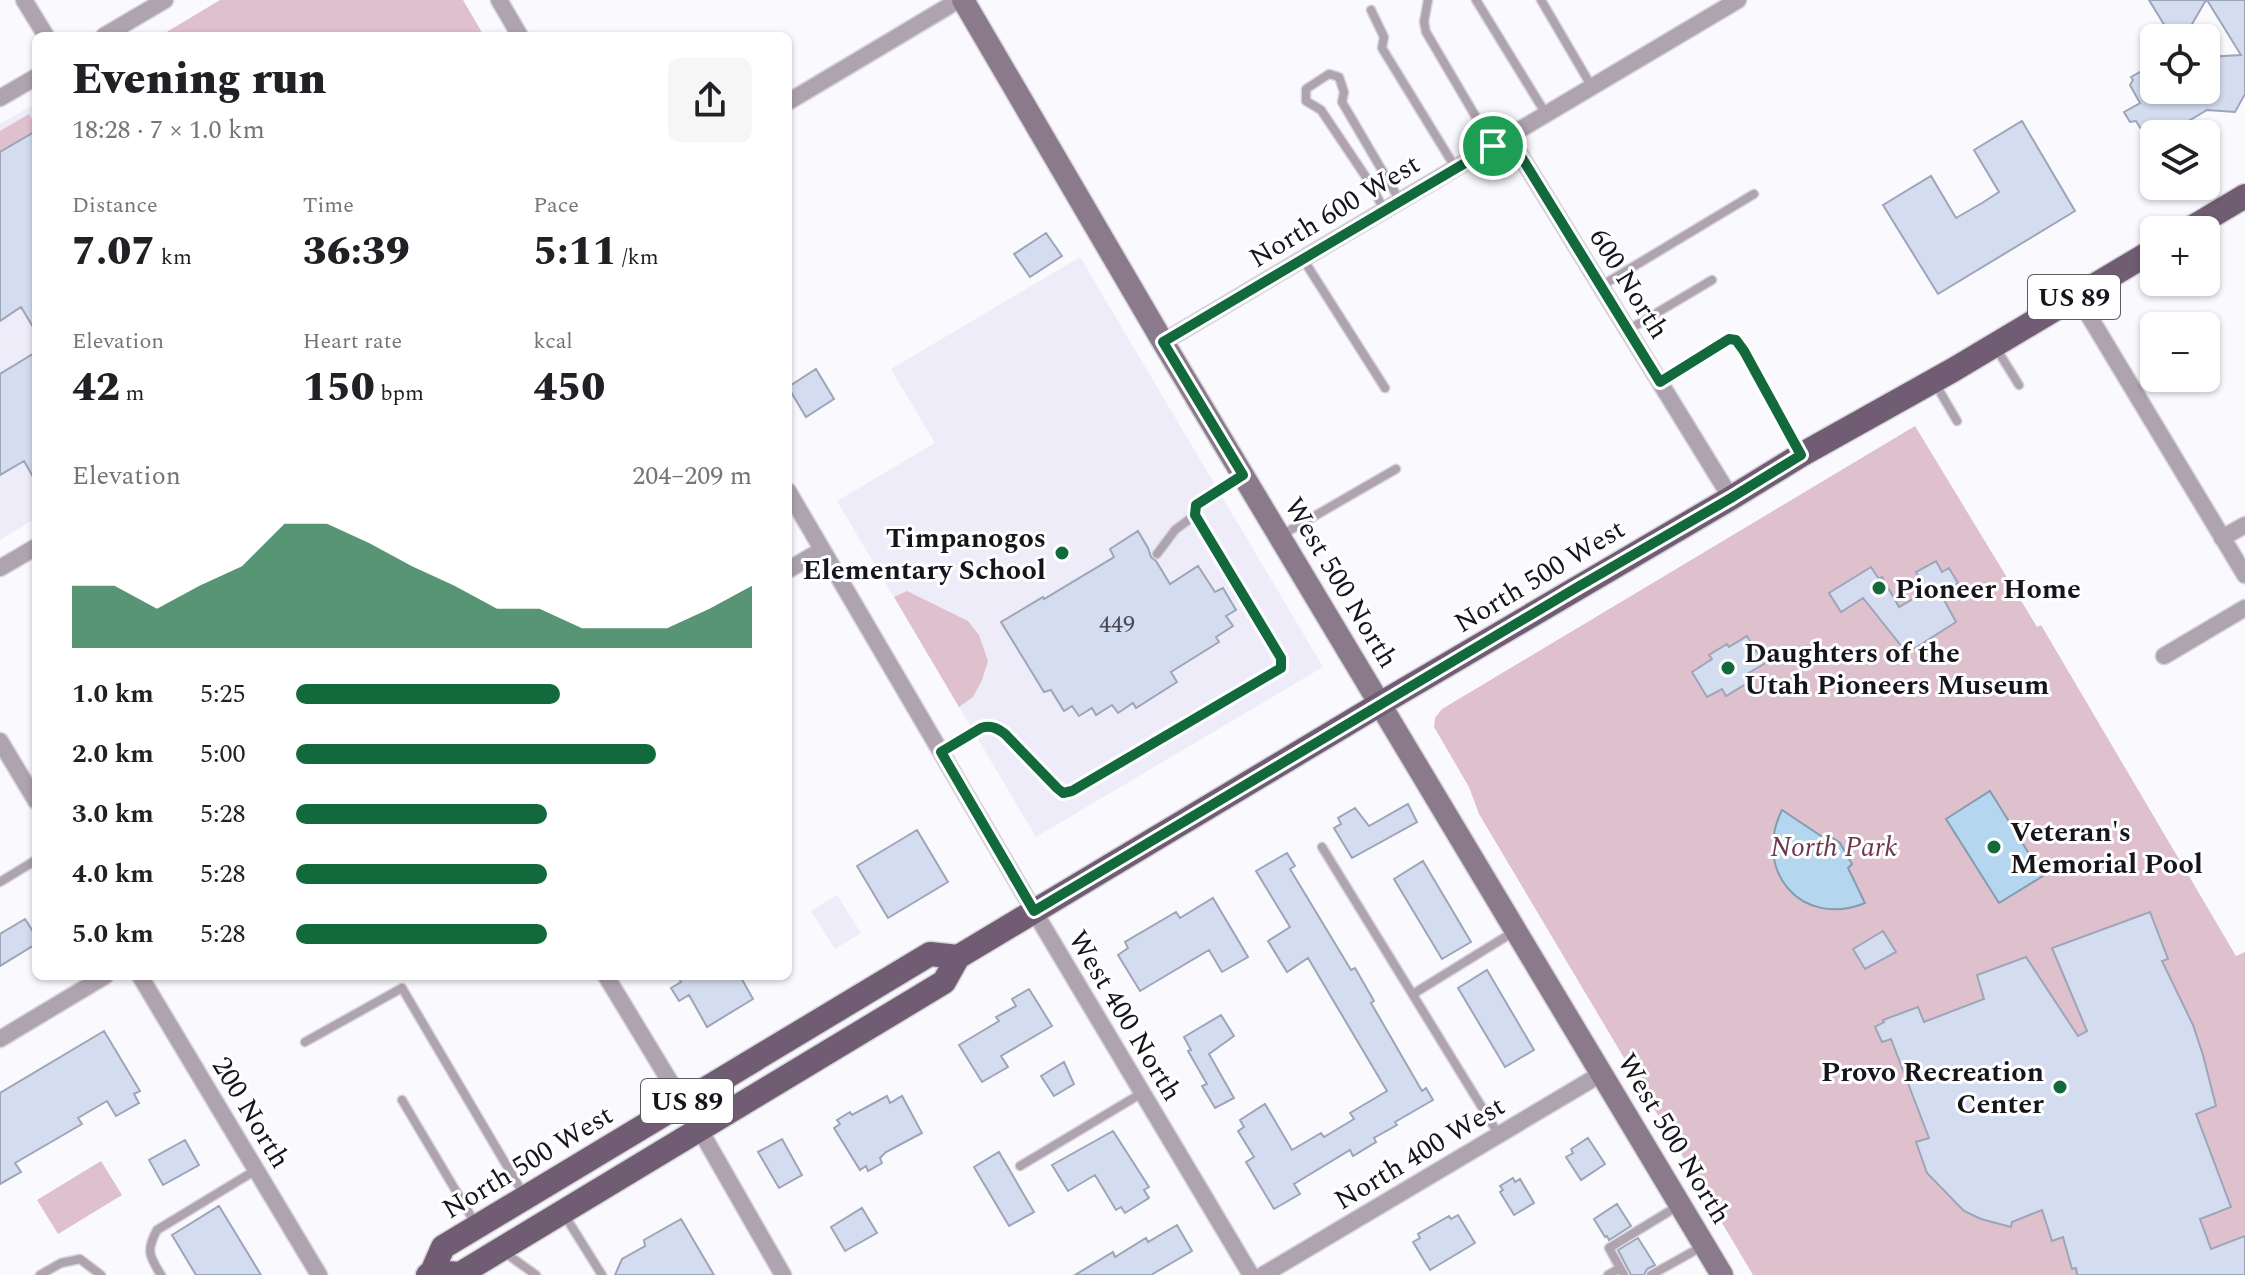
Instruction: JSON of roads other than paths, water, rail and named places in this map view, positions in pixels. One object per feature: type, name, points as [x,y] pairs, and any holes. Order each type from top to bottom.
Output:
[{"type":"main road","points":[[2211,216],[2245,196]]},
{"type":"main road","name":"North 500 West","points":[[958,957],[930,954],[443,1247],[430,1274],[460,1274],[944,982],[958,957],[1034,911],[1801,455],[1934,381],[2140,258]]},
{"type":"street","points":[[24,0],[44,32]]},
{"type":"street","points":[[111,32],[165,0]]},
{"type":"street","points":[[499,0],[518,32]]},
{"type":"street","points":[[792,100],[961,0]]},
{"type":"street","name":"West 500 North","points":[[961,0],[1722,1275]]},
{"type":"street","name":"North 600 West","points":[[1163,342],[1731,2]]},
{"type":"street","points":[[0,98],[32,79]]},
{"type":"street","name":"600 North","points":[[1509,137],[1731,498]]},
{"type":"street","points":[[2077,296],[2245,575]]},
{"type":"street","name":"West 400 North","points":[[792,498],[1251,1275]]},
{"type":"street","points":[[2222,538],[2245,525]]},
{"type":"street","points":[[0,568],[32,549]]},
{"type":"street","points":[[792,568],[822,550]]},
{"type":"street","points":[[2164,656],[2245,608]]},
{"type":"street","points":[[0,741],[5,762],[26,776],[32,791]]},
{"type":"street","points":[[0,1039],[98,980]]},
{"type":"street","name":"200 North","points":[[142,980],[319,1275]]},
{"type":"street","points":[[608,980],[683,1103]]},
{"type":"street","name":"North 400 West","points":[[1263,1275],[1601,1074]]},
{"type":"street","points":[[700,1130],[783,1275]]},
{"type":"lane","points":[[1428,0],[1424,22],[1426,32],[1493,146]]},
{"type":"lane","points":[[1476,0],[1546,115]]},
{"type":"lane","points":[[1541,0],[1592,87]]},
{"type":"lane","points":[[1371,10],[1384,37],[1382,48],[1456,168]]},
{"type":"lane","points":[[1385,211],[1321,110],[1306,101],[1306,89],[1329,74],[1339,77],[1344,92],[1342,102],[1400,202]]},
{"type":"lane","points":[[1601,286],[1754,194]]},
{"type":"lane","points":[[1303,259],[1385,388]]},
{"type":"lane","points":[[1628,330],[1712,280]]},
{"type":"lane","points":[[1660,382],[1729,339],[1736,340],[1801,455]]},
{"type":"lane","points":[[1995,345],[2019,385]]},
{"type":"lane","points":[[1934,381],[1957,421]]},
{"type":"lane","points":[[1279,536],[1396,469]]},
{"type":"lane","points":[[941,752],[981,728],[997,728],[1057,788],[1063,793],[1072,791],[1281,668],[1281,658],[1195,515],[1196,505],[1243,475]]},
{"type":"lane","points":[[1157,554],[1175,530],[1195,515]]},
{"type":"lane","points":[[1322,847],[1499,1135]]},
{"type":"lane","points":[[0,882],[32,862]]},
{"type":"lane","points":[[1413,994],[1515,930]]},
{"type":"lane","points":[[305,1042],[402,988],[525,1198]]},
{"type":"lane","points":[[1020,1166],[1142,1093]]},
{"type":"lane","points":[[402,1100],[477,1227]]},
{"type":"lane","points":[[161,1275],[152,1260],[149,1245],[157,1230],[256,1170]]},
{"type":"lane","points":[[1608,1275],[1622,1272],[1609,1248],[1680,1205]]},
{"type":"lane","points":[[562,1212],[602,1275]]},
{"type":"lane","points":[[1651,1275],[1704,1245]]},
{"type":"lane","points":[[500,1250],[536,1275]]},
{"type":"lane","points":[[40,1275],[61,1263],[80,1259],[101,1275]]},
{"type":"water","name":"Veteran's Memorial Pool","points":[[1990,791],[2043,876],[1999,903],[1946,819]]},
{"type":"water","points":[[1782,810],[1824,838],[1827,834],[1840,843],[1852,864],[1848,868],[1865,903],[1842,909],[1821,908],[1803,901],[1788,889],[1778,873],[1773,854],[1774,832]]},
{"type":"place","name":"Timpanogos Elementary School","points":[[1062,553]]},
{"type":"place","name":"Pioneer Home","points":[[1879,588]]},
{"type":"place","name":"Daughters of the Utah Pioneers Museum","points":[[1728,668]]},
{"type":"place","name":"Veteran's Memorial Pool","points":[[1994,847]]},
{"type":"place","name":"Provo Recreation Center","points":[[2060,1087]]},
{"type":"park label","name":"North Park","points":[[1834,846]]}]
